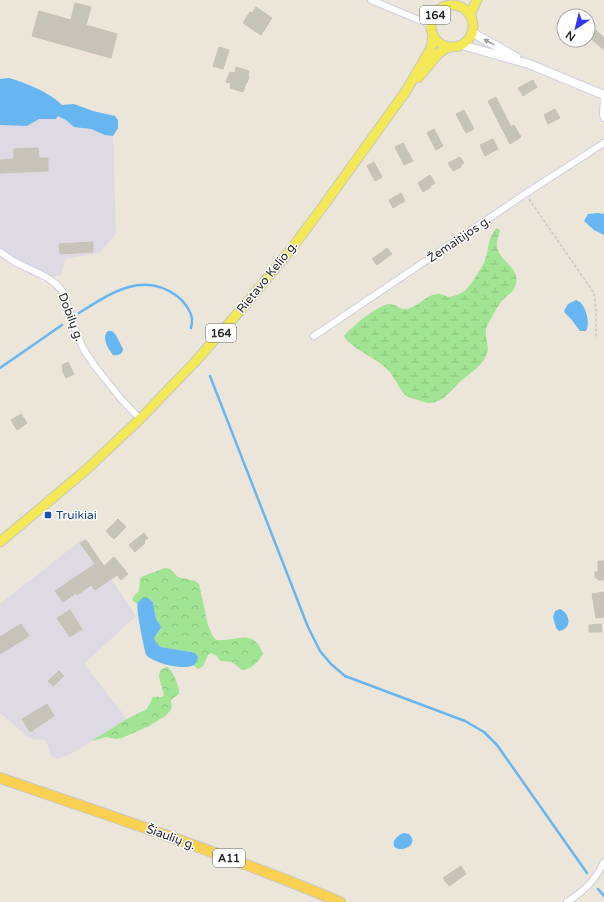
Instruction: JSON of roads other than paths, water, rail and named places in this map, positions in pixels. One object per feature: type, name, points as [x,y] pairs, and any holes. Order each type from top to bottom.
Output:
[{"type":"highway","name":"Šiaulių g.","points":[[0,778],[178,839],[284,878],[340,902]]},
{"type":"main road","points":[[448,47],[453,48],[462,46],[467,42],[473,33],[474,26],[470,14],[477,0]]},
{"type":"main road","name":"164","points":[[431,25],[433,17],[437,11],[444,6],[462,3],[470,14]]},
{"type":"main road","name":"Rietavo Kelio g.","points":[[0,542],[87,469],[140,419],[246,305],[324,205],[406,91],[431,48],[433,35],[431,25]]},
{"type":"main road","points":[[473,33],[530,64],[604,95]]},
{"type":"main road","name":"164","points":[[433,35],[436,41],[448,47]]},
{"type":"main road","points":[[462,46],[530,64]]},
{"type":"main road","name":"Rietavo Kelio g.","points":[[406,91],[438,54],[448,47]]},
{"type":"street","points":[[371,0],[431,25]]},
{"type":"street","points":[[604,98],[604,118]]},
{"type":"street","name":"Žemaitijos g.","points":[[314,336],[525,194],[604,143]]},
{"type":"street","name":"Dobilų g.","points":[[0,252],[15,262],[46,277],[56,284],[63,292],[78,337],[84,350],[94,365],[140,419]]},
{"type":"street","points":[[566,902],[588,886],[599,872],[604,862]]},
{"type":"water","points":[[9,78],[30,85],[44,92],[62,105],[74,104],[93,111],[115,116],[118,120],[118,128],[113,136],[105,135],[91,129],[74,127],[66,120],[58,116],[56,119],[39,119],[27,126],[0,125],[0,79]]},
{"type":"water","points":[[588,214],[604,214],[604,235],[594,230],[584,221]]},
{"type":"water","points":[[576,300],[581,303],[586,313],[588,325],[586,331],[580,331],[564,311],[568,304]]},
{"type":"water","points":[[108,331],[112,331],[116,335],[123,349],[120,354],[113,355],[108,347],[105,336]]},
{"type":"water","points":[[143,598],[148,598],[153,602],[156,619],[161,628],[154,638],[157,644],[161,647],[195,653],[198,657],[194,665],[189,667],[176,667],[155,661],[146,655],[137,606],[138,602]]},
{"type":"water","points":[[560,609],[566,614],[568,624],[563,630],[559,631],[556,628],[553,617],[555,611]]},
{"type":"water","points":[[404,833],[409,834],[412,839],[412,843],[405,848],[396,848],[394,846],[394,841],[398,836]]},
{"type":"waterway","points":[[79,313],[114,292],[139,285],[152,285],[164,288],[177,296],[187,306],[192,321],[191,328]]},
{"type":"waterway","points":[[0,368],[62,325]]},
{"type":"waterway","points":[[210,376],[308,627],[320,651],[331,664],[345,676],[465,721],[484,732],[497,745],[587,873]]},
{"type":"waterway","points":[[598,889],[604,896]]},
{"type":"place","name":"Truikiai","points":[[48,515]]}]
